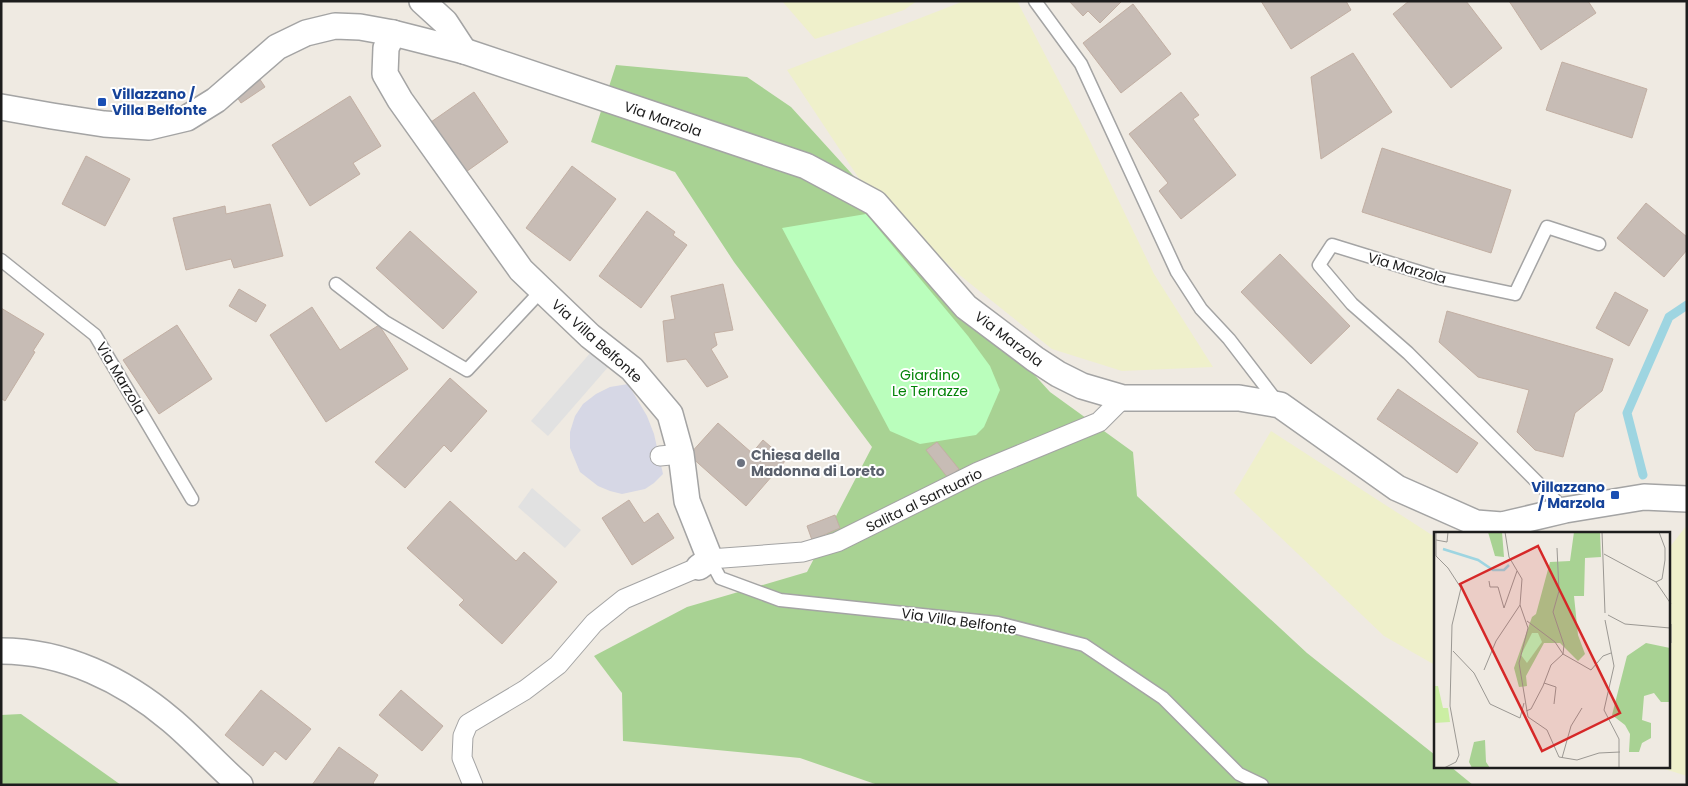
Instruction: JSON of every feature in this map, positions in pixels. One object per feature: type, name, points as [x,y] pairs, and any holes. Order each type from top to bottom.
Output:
[{"type":"street","points":[[422,1],[445,22],[464,51]]},
{"type":"street","name":"Via Marzola","points":[[1,106],[104,124],[149,127],[187,118],[216,100],[277,48],[306,32],[335,26],[360,26],[394,33],[464,51],[806,166],[875,203],[966,307],[1035,359],[1058,374],[1082,386],[1123,398],[1239,398],[1280,405],[1397,488],[1476,523],[1502,525],[1565,510],[1644,497],[1687,499]]},
{"type":"street","name":"Via Villa Belfonte","points":[[394,33],[386,48],[385,74],[400,100],[521,270],[590,336],[632,369],[644,394],[676,413],[670,455],[687,502],[704,563]]},
{"type":"street","name":"Salita al Santuario","points":[[473,785],[462,758],[463,736],[468,724],[525,690],[558,666],[594,623],[624,599],[704,563],[803,552],[837,542],[978,472],[1099,422],[1123,398]]},
{"type":"street","points":[[1,651],[24,651],[92,669],[146,700],[172,721],[240,785]]},
{"type":"lane","name":"Via Marzola","points":[[1035,1],[1081,64],[1177,272],[1201,308],[1229,339],[1280,405]]},
{"type":"lane","name":"Via Marzola","points":[[1565,510],[1408,353],[1352,304],[1319,265],[1332,245],[1440,278],[1515,294],[1547,227],[1599,244]]},
{"type":"lane","name":"Via Marzola","points":[[1,260],[95,335],[192,499]]},
{"type":"lane","name":"Via Villa Belfonte","points":[[336,284],[385,322],[467,370],[542,290]]},
{"type":"lane","name":"Via Villa Belfonte","points":[[704,563],[720,578],[780,600],[998,623],[1084,645],[1163,698],[1239,774],[1262,785]]},
{"type":"green space","points":[[782,1],[917,1],[904,10],[815,39]]},
{"type":"green space","points":[[964,1],[1017,1],[1087,135],[1154,274],[1213,367],[1122,371],[1052,349],[957,273],[858,177],[787,70]]},
{"type":"green space","points":[[616,65],[747,77],[791,107],[1050,392],[1133,452],[1137,496],[1307,653],[1434,754],[1434,768],[1452,768],[1473,785],[878,785],[800,758],[623,741],[622,693],[594,656],[687,607],[807,572],[872,447],[734,262],[675,172],[591,142]]},
{"type":"green space","name":"Giardino Le Terrazze","points":[[866,214],[968,336],[990,366],[1000,390],[984,427],[976,435],[920,444],[890,431],[782,228]]},
{"type":"green space","points":[[1271,431],[1434,536],[1434,664],[1384,636],[1234,493]]},
{"type":"green space","points":[[1687,525],[1687,697],[1685,701],[1687,702],[1687,776],[1661,768],[1670,768],[1670,547]]},
{"type":"green space","points":[[21,714],[121,785],[1,785],[1,715]]},
{"type":"shaded area","points":[[592,351],[609,366],[548,436],[531,421]]},
{"type":"shaded area","points":[[628,384],[647,416],[654,434],[663,474],[645,489],[622,494],[598,486],[580,472],[570,448],[570,432],[575,416],[583,404],[596,394],[610,387]]},
{"type":"shaded area","points":[[532,488],[581,530],[565,548],[518,507]]},
{"type":"building","points":[[1069,1],[1122,1],[1100,23],[1088,11],[1083,16]]},
{"type":"building","points":[[1261,1],[1346,1],[1351,10],[1291,49]]},
{"type":"building","points":[[1409,1],[1466,1],[1502,48],[1451,88],[1393,14]]},
{"type":"building","points":[[1509,1],[1588,1],[1596,13],[1541,50]]},
{"type":"building","points":[[1133,4],[1171,54],[1121,93],[1083,43]]},
{"type":"building","points":[[1353,53],[1392,112],[1321,159],[1311,77]]},
{"type":"building","points":[[1562,62],[1647,89],[1632,138],[1546,110]]},
{"type":"building","points":[[257,75],[265,87],[241,103],[233,91]]},
{"type":"building","points":[[474,92],[508,142],[463,174],[438,138],[441,136],[431,122]]},
{"type":"building","points":[[1181,92],[1199,115],[1193,119],[1236,175],[1181,219],[1159,191],[1168,183],[1129,134]]},
{"type":"building","points":[[350,96],[381,146],[353,163],[360,174],[310,206],[272,145]]},
{"type":"building","points":[[1382,148],[1511,190],[1491,253],[1362,212]]},
{"type":"building","points":[[86,156],[130,179],[105,226],[62,204]]},
{"type":"building","points":[[572,166],[616,199],[570,261],[526,228]]},
{"type":"building","points":[[1646,203],[1687,237],[1687,250],[1664,277],[1617,238]]},
{"type":"building","points":[[270,204],[283,256],[234,268],[231,259],[186,270],[173,218],[225,206],[226,214]]},
{"type":"building","points":[[647,211],[675,232],[673,235],[687,245],[641,308],[599,276]]},
{"type":"building","points":[[410,231],[477,292],[443,329],[376,268]]},
{"type":"building","points":[[1280,254],[1350,326],[1311,364],[1241,292]]},
{"type":"building","points":[[723,284],[733,330],[714,333],[717,345],[711,349],[728,377],[707,387],[686,359],[667,362],[663,321],[675,319],[671,296]]},
{"type":"building","points":[[239,289],[266,305],[256,322],[229,306]]},
{"type":"building","points":[[1615,292],[1648,310],[1629,346],[1596,328]]},
{"type":"building","points":[[312,307],[340,350],[379,325],[408,369],[326,422],[270,335]]},
{"type":"building","points":[[1,308],[44,334],[5,401],[2,399],[1,401]]},
{"type":"building","points":[[1447,311],[1613,359],[1602,391],[1575,413],[1563,457],[1535,450],[1517,432],[1529,390],[1478,377],[1439,342]]},
{"type":"building","points":[[177,325],[212,379],[159,414],[123,360]]},
{"type":"building","points":[[450,378],[487,411],[451,452],[444,445],[405,488],[375,462]]},
{"type":"building","points":[[1398,389],[1478,443],[1457,473],[1377,419]]},
{"type":"building","name":"Chiesa della Madonna di Loreto","points":[[718,423],[752,453],[763,440],[786,460],[746,506],[689,455]]},
{"type":"building","points":[[937,442],[959,469],[948,478],[926,450]]},
{"type":"building","points":[[629,500],[644,523],[658,513],[674,538],[632,565],[602,518]]},
{"type":"building","points":[[450,501],[516,561],[524,552],[557,582],[502,644],[459,605],[464,600],[407,548]]},
{"type":"building","points":[[835,515],[840,528],[812,540],[807,526]]},
{"type":"building","points":[[261,690],[311,729],[286,760],[275,751],[263,766],[225,735]]},
{"type":"building","points":[[401,690],[443,726],[422,751],[379,715]]},
{"type":"building","points":[[339,747],[378,775],[373,783],[375,785],[312,785]]},
{"type":"waterway","points":[[1643,475],[1627,413],[1669,317],[1687,305]]},
{"type":"place","name":"Villazzano / Villa Belfonte","points":[[102,102]]},
{"type":"place","name":"Chiesa della Madonna di Loreto","points":[[741,463]]},
{"type":"place","name":"Villazzano / Marzola","points":[[1615,495]]}]
